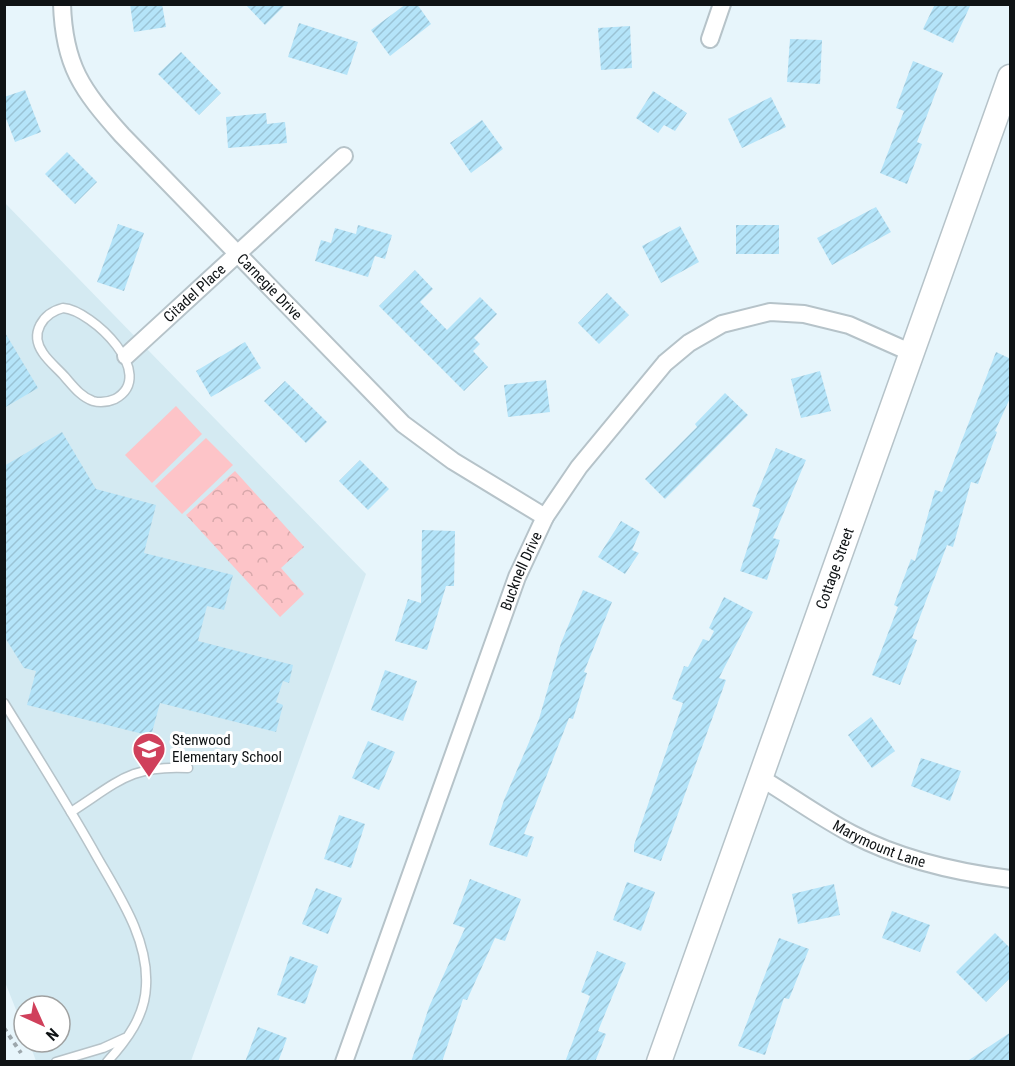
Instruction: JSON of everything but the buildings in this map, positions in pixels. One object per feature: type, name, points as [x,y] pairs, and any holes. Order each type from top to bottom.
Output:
[{"type":"street","name":"Carnegie Drive","points":[[62,4],[63,35],[75,75],[94,104],[415,434],[453,461],[544,518]]},
{"type":"street","points":[[710,39],[722,4]]},
{"type":"street","name":"Cottage Street","points":[[659,1062],[1011,77]]},
{"type":"street","name":"Citadel Place","points":[[126,356],[344,156]]},
{"type":"street","name":"Bucknell Drive","points":[[344,1062],[517,577],[544,518],[579,467],[665,363],[689,343],[722,324],[770,312],[804,314],[849,325],[912,353]]},
{"type":"street","name":"Marymount Lane","points":[[761,778],[850,833],[891,852],[964,873],[1011,879]]},
{"type":"lane","points":[[73,309],[90,320],[126,356],[130,374],[124,391],[109,401],[91,400],[82,396],[42,352],[38,342],[40,323],[54,310],[73,309]]},
{"type":"lane","points":[[4,703],[71,812],[131,919],[144,955],[146,995],[137,1022],[107,1062]]},
{"type":"lane","points":[[71,812],[134,771],[158,766],[188,768]]},
{"type":"lane","points":[[56,1062],[103,1048],[128,1037]]},
{"type":"shaded area","name":"Stenwood Elementary School","points":[[4,202],[366,574],[191,1061],[36,1061],[33,1054],[72,1054],[72,994],[12,994],[12,1000],[5,982]]},
{"type":"green space","points":[[176,406],[202,434],[152,483],[125,455]]},
{"type":"green space","points":[[206,438],[233,465],[182,514],[155,486]]},
{"type":"green space","points":[[235,471],[304,547],[281,568],[304,594],[280,617],[186,515]]},
{"type":"place","name":"Stenwood Elementary School","points":[[149,778]]}]
